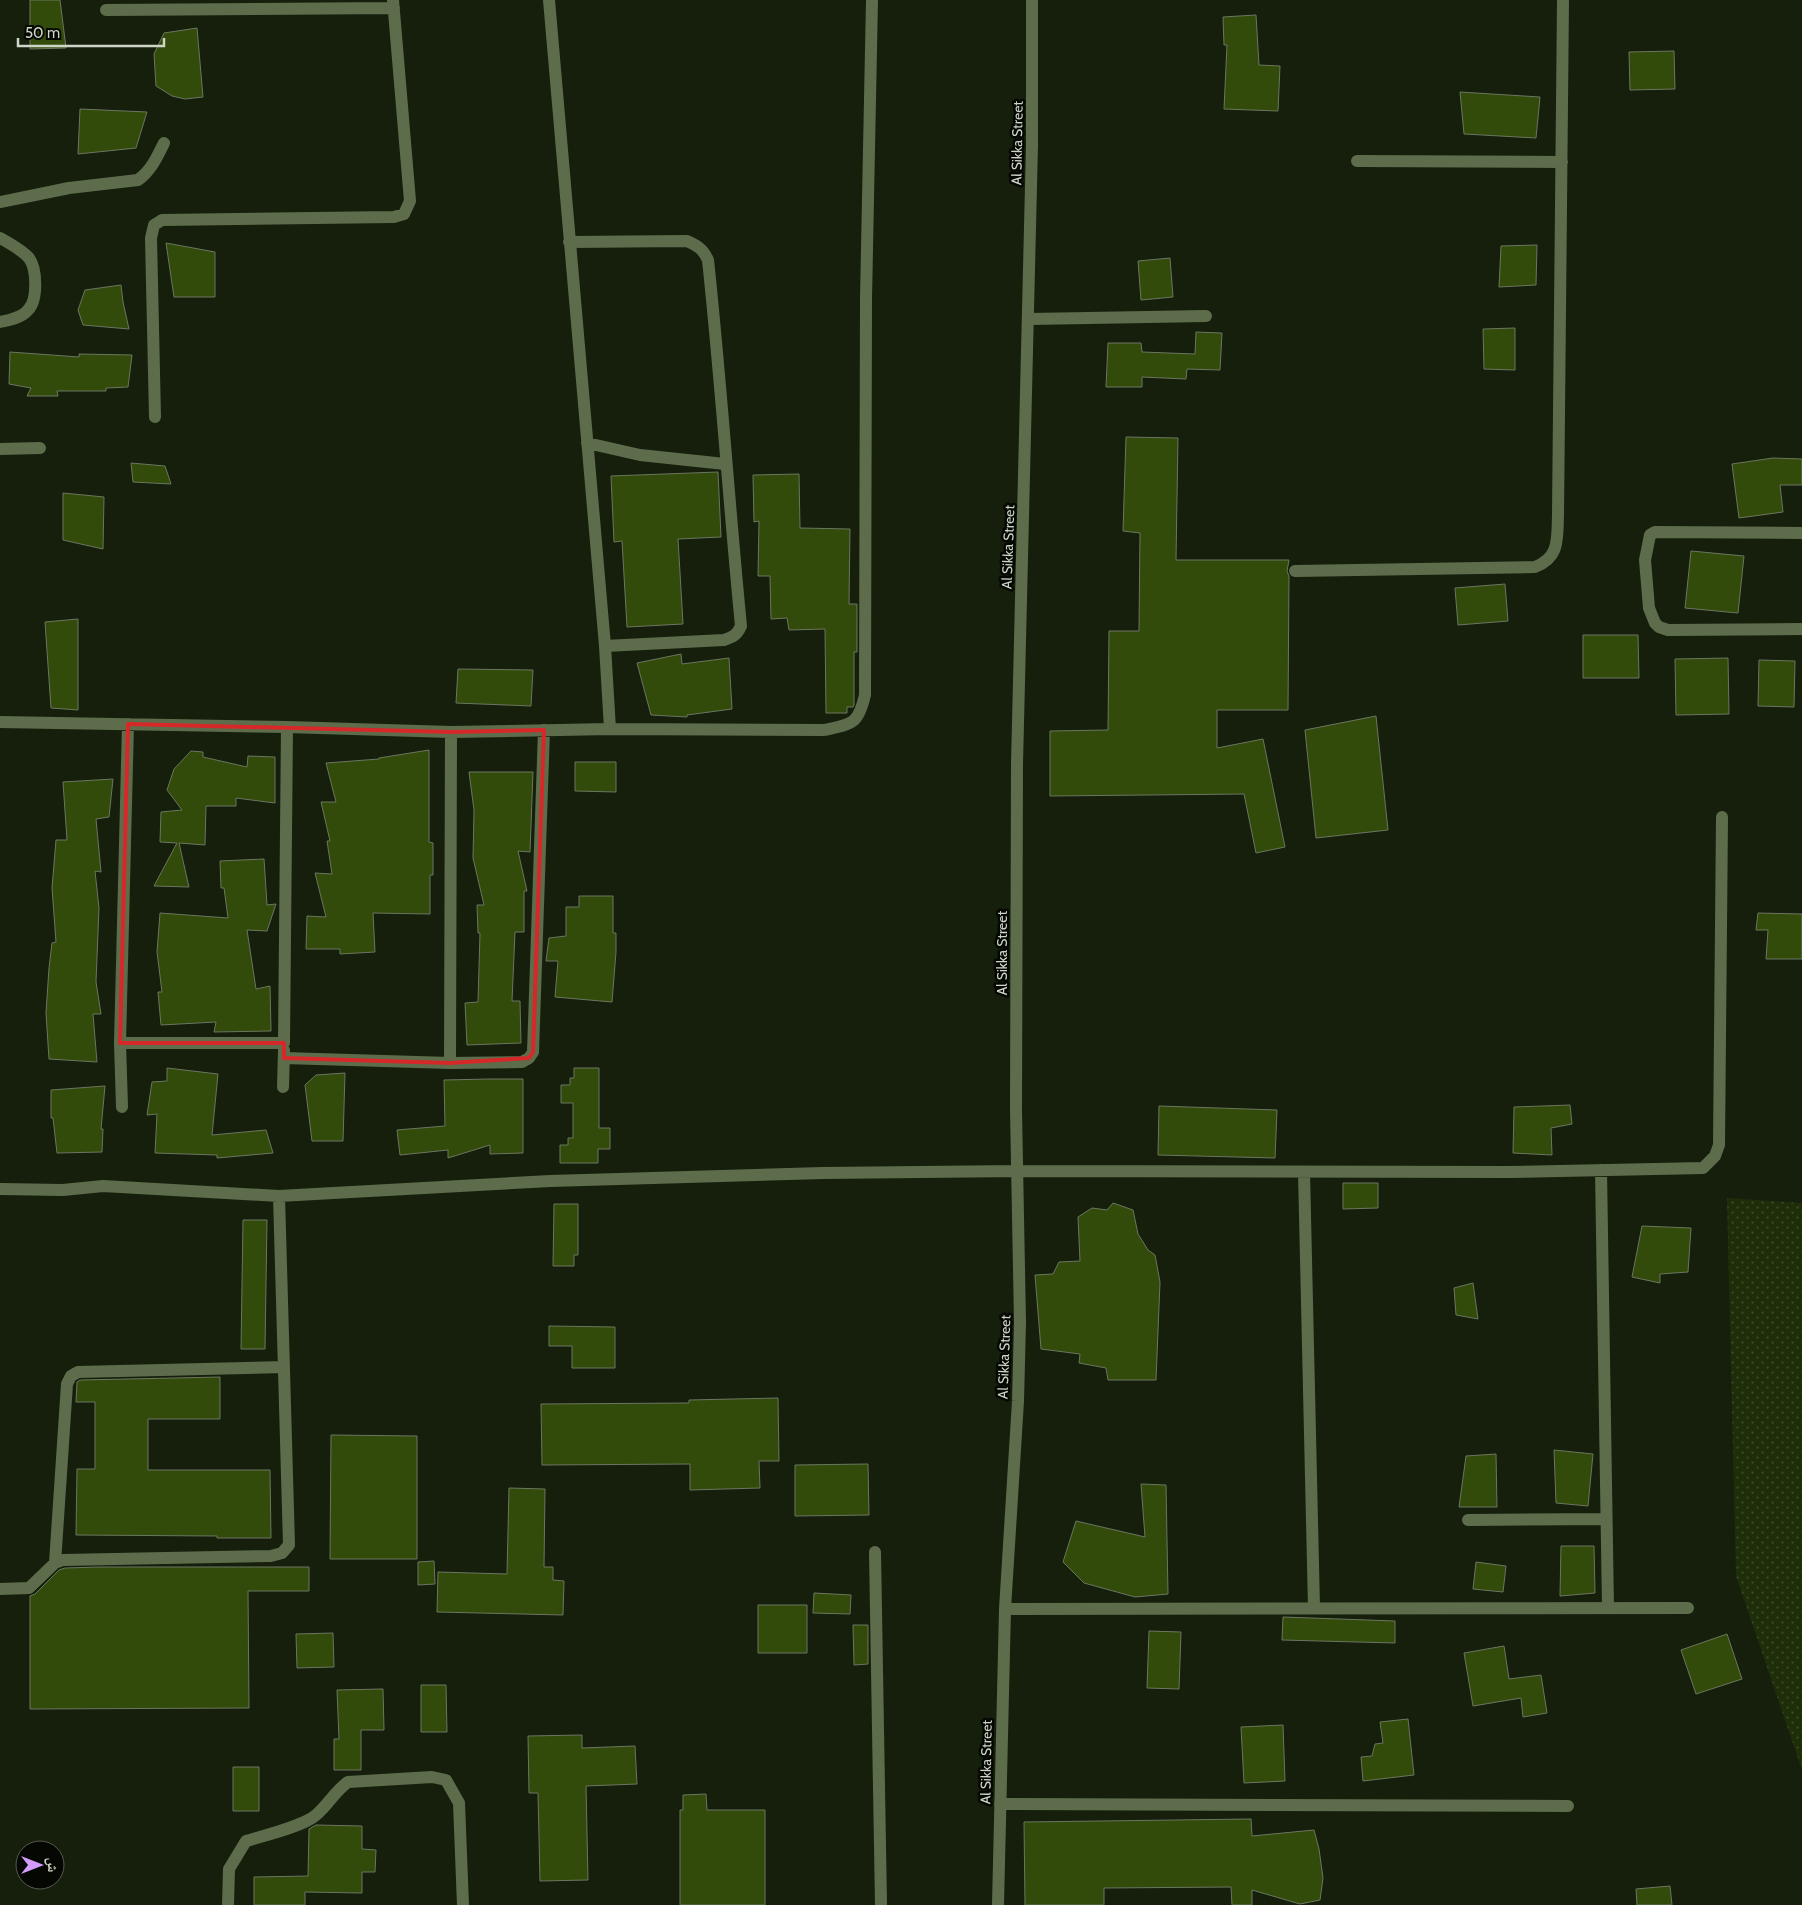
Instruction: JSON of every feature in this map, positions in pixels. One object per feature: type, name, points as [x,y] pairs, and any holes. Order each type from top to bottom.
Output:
[{"type":"street","points":[[549,0],[605,646],[610,729]]},
{"type":"street","points":[[0,722],[451,732],[610,729],[824,730],[848,725],[861,714],[865,695],[866,299],[872,0]]},
{"type":"street","name":"Al Sikka Street","points":[[998,1905],[1005,1608],[1018,1402],[1020,1322],[1016,1110],[1017,764],[1029,319],[1032,0]]},
{"type":"street","points":[[1296,571],[1535,567],[1546,562],[1553,554],[1557,539],[1558,516],[1563,0]]},
{"type":"street","points":[[106,10],[394,4],[410,201],[404,214],[394,218],[162,220],[154,225],[151,238],[155,418]]},
{"type":"street","points":[[0,202],[69,188],[138,180],[153,165],[164,144]]},
{"type":"street","points":[[1357,161],[1562,162]]},
{"type":"street","points":[[0,238],[29,258],[35,275],[34,296],[29,310],[16,318],[0,322]]},
{"type":"street","points":[[569,242],[687,241],[704,251],[708,260],[718,349],[725,464],[741,626],[738,634],[724,640],[605,646]]},
{"type":"street","points":[[1029,319],[1206,316]]},
{"type":"street","points":[[587,443],[640,455],[725,464]]},
{"type":"street","points":[[0,449],[40,448]]},
{"type":"street","points":[[1802,533],[1655,532],[1650,536],[1645,560],[1649,608],[1652,619],[1659,627],[1668,630],[1802,629]]},
{"type":"street","points":[[122,1107],[120,1043],[128,724]]},
{"type":"street","points":[[283,1087],[287,727]]},
{"type":"street","points":[[284,1058],[450,1063],[522,1062],[529,1058],[533,1052],[544,730]]},
{"type":"street","points":[[450,1063],[451,732]]},
{"type":"street","points":[[0,1189],[63,1190],[104,1186],[279,1196],[550,1181],[823,1173],[1018,1171],[1509,1172],[1703,1168],[1715,1156],[1719,1145],[1722,817]]},
{"type":"street","points":[[120,1043],[284,1043]]},
{"type":"street","points":[[1601,1170],[1608,1608]]},
{"type":"street","points":[[1304,1172],[1314,1608]]},
{"type":"street","points":[[0,1589],[29,1588],[55,1563],[63,1560],[271,1556],[282,1553],[289,1545],[279,1196]]},
{"type":"street","points":[[55,1563],[67,1384],[71,1376],[78,1372],[284,1367]]},
{"type":"street","points":[[1468,1520],[1606,1519]]},
{"type":"street","points":[[875,1552],[881,1905]]},
{"type":"street","points":[[1005,1608],[1688,1608]]},
{"type":"street","points":[[228,1905],[229,1869],[246,1841],[285,1829],[314,1817],[330,1801],[339,1788],[348,1782],[432,1777],[446,1780],[459,1803],[463,1905]]},
{"type":"street","points":[[1000,1804],[1568,1806]]},
{"type":"highlighted area","points":[[128,724],[451,732],[544,730],[533,1052],[529,1058],[450,1063],[284,1058],[284,1043],[120,1043]]},
{"type":"green space","points":[[1727,1198],[1802,1203],[1802,1770],[1736,1576]]},
{"type":"building","points":[[30,0],[60,0],[66,48],[30,49]]},
{"type":"building","points":[[1256,15],[1259,65],[1280,66],[1278,111],[1224,109],[1227,45],[1224,45],[1223,17]]},
{"type":"building","points":[[197,28],[203,97],[185,99],[172,96],[156,86],[154,54],[164,33]]},
{"type":"building","points":[[1674,51],[1675,89],[1630,90],[1629,52]]},
{"type":"building","points":[[1460,92],[1540,97],[1536,138],[1464,134]]},
{"type":"building","points":[[80,109],[147,112],[136,148],[78,154]]},
{"type":"building","points":[[166,243],[215,252],[215,297],[174,297]]},
{"type":"building","points":[[1537,245],[1536,285],[1499,287],[1501,246]]},
{"type":"building","points":[[1170,258],[1173,297],[1141,300],[1138,261]]},
{"type":"building","points":[[121,285],[129,329],[83,325],[78,310],[85,290]]},
{"type":"building","points":[[1515,328],[1515,370],[1484,369],[1483,329]]},
{"type":"building","points":[[1196,332],[1222,333],[1220,370],[1187,369],[1186,379],[1142,377],[1142,387],[1106,387],[1108,343],[1141,343],[1142,352],[1195,354]]},
{"type":"building","points":[[10,352],[79,357],[79,354],[132,355],[128,387],[106,388],[106,391],[57,391],[58,396],[27,396],[31,388],[9,384]]},
{"type":"building","points":[[1126,437],[1178,438],[1176,560],[1289,560],[1287,571],[1289,576],[1288,710],[1217,710],[1217,748],[1263,739],[1285,847],[1256,853],[1244,794],[1050,796],[1050,731],[1108,730],[1109,631],[1139,631],[1140,533],[1123,531]]},
{"type":"building","points":[[1773,458],[1802,459],[1802,485],[1780,485],[1783,512],[1739,518],[1732,464]]},
{"type":"building","points":[[131,463],[165,466],[171,484],[133,482]]},
{"type":"building","points":[[718,472],[721,537],[678,539],[683,624],[627,627],[622,541],[614,542],[611,476]]},
{"type":"building","points":[[799,474],[800,528],[850,529],[849,604],[857,604],[857,652],[854,652],[854,705],[853,707],[847,707],[847,713],[826,713],[825,629],[789,630],[787,618],[771,619],[770,576],[758,576],[759,521],[754,522],[753,475]]},
{"type":"building","points":[[63,493],[104,497],[103,549],[63,540]]},
{"type":"building","points":[[1691,551],[1744,556],[1738,613],[1685,608]]},
{"type":"building","points":[[1505,584],[1508,621],[1458,625],[1455,588]]},
{"type":"building","points":[[78,619],[78,710],[51,708],[45,622]]},
{"type":"building","points":[[1583,635],[1638,635],[1639,678],[1583,678]]},
{"type":"building","points":[[681,654],[682,664],[729,658],[732,709],[687,715],[687,717],[651,715],[637,663]]},
{"type":"building","points":[[1728,658],[1729,714],[1676,715],[1675,659]]},
{"type":"building","points":[[1759,660],[1795,661],[1794,707],[1758,706]]},
{"type":"building","points":[[458,669],[533,670],[531,706],[456,703]]},
{"type":"building","points":[[1376,716],[1388,830],[1316,838],[1305,730]]},
{"type":"building","points":[[429,750],[429,842],[433,843],[433,875],[430,875],[430,914],[373,913],[375,952],[340,954],[340,949],[306,949],[307,916],[326,917],[315,873],[332,874],[327,841],[330,841],[321,802],[336,802],[326,763],[379,759]]},
{"type":"building","points":[[191,751],[203,752],[203,757],[247,767],[248,756],[275,757],[275,803],[236,798],[236,806],[206,806],[205,845],[179,843],[189,887],[154,886],[177,843],[160,842],[161,812],[182,810],[167,790],[174,769]]},
{"type":"building","points":[[575,762],[616,762],[616,792],[575,791]]},
{"type":"building","points":[[469,772],[533,772],[530,852],[518,851],[527,891],[524,891],[524,932],[515,932],[512,1001],[520,1001],[521,1043],[467,1045],[465,1003],[478,1002],[480,933],[478,933],[477,905],[484,905],[473,858],[474,810]]},
{"type":"building","points":[[113,779],[109,817],[96,819],[101,872],[95,871],[99,908],[96,982],[101,1014],[93,1014],[97,1062],[49,1059],[46,1013],[52,943],[56,942],[52,888],[56,840],[67,840],[63,782]]},
{"type":"building","points":[[264,859],[267,905],[276,904],[267,931],[247,930],[256,989],[270,986],[271,1031],[214,1032],[216,1022],[161,1025],[158,992],[162,992],[157,952],[160,913],[228,918],[224,888],[221,888],[220,861]]},
{"type":"building","points":[[579,896],[613,896],[613,933],[616,933],[616,952],[612,1002],[555,997],[558,961],[546,961],[549,938],[566,936],[566,907],[579,907]]},
{"type":"building","points":[[1758,913],[1802,914],[1802,959],[1766,959],[1768,930],[1756,930]]},
{"type":"building","points":[[167,1068],[218,1074],[212,1135],[266,1130],[273,1153],[217,1158],[217,1155],[155,1153],[157,1114],[147,1115],[152,1082],[167,1081]]},
{"type":"building","points":[[574,1068],[599,1068],[599,1128],[610,1128],[610,1149],[598,1149],[598,1163],[560,1163],[560,1145],[568,1145],[568,1138],[573,1138],[573,1103],[561,1103],[561,1085],[570,1085],[570,1078],[574,1078]]},
{"type":"building","points":[[345,1073],[343,1141],[312,1141],[305,1085],[316,1075]]},
{"type":"building","points":[[523,1079],[523,1153],[490,1154],[490,1145],[448,1158],[448,1150],[400,1155],[397,1130],[445,1126],[444,1080]]},
{"type":"building","points":[[105,1086],[101,1129],[103,1129],[102,1152],[57,1153],[53,1118],[51,1118],[51,1090]]},
{"type":"building","points":[[1570,1105],[1572,1124],[1551,1128],[1552,1155],[1513,1153],[1514,1107]]},
{"type":"building","points":[[1159,1106],[1277,1110],[1275,1158],[1158,1155]]},
{"type":"building","points":[[1343,1183],[1378,1183],[1378,1208],[1343,1209]]},
{"type":"building","points":[[1113,1203],[1133,1210],[1138,1234],[1148,1250],[1155,1255],[1160,1282],[1156,1380],[1108,1380],[1106,1368],[1079,1363],[1080,1354],[1041,1349],[1035,1275],[1053,1274],[1059,1262],[1080,1261],[1078,1217],[1092,1208],[1107,1210]]},
{"type":"building","points":[[554,1204],[578,1204],[578,1255],[574,1255],[574,1266],[553,1266]]},
{"type":"building","points":[[243,1220],[267,1220],[265,1349],[241,1349]]},
{"type":"building","points":[[1642,1226],[1691,1228],[1688,1272],[1660,1274],[1660,1283],[1632,1277]]},
{"type":"building","points":[[1473,1283],[1478,1319],[1456,1315],[1454,1288]]},
{"type":"building","points":[[549,1326],[615,1327],[615,1368],[572,1368],[572,1346],[549,1346]]},
{"type":"building","points":[[220,1377],[220,1419],[148,1419],[148,1470],[270,1470],[271,1538],[76,1535],[77,1469],[95,1469],[95,1402],[76,1402],[77,1382],[80,1380]]},
{"type":"building","points":[[778,1398],[779,1461],[759,1461],[760,1488],[690,1490],[690,1464],[542,1465],[541,1404],[689,1403],[689,1400]]},
{"type":"building","points":[[331,1435],[417,1436],[417,1559],[330,1559]]},
{"type":"building","points":[[1554,1450],[1593,1454],[1588,1506],[1556,1503]]},
{"type":"building","points":[[1496,1454],[1497,1507],[1459,1507],[1466,1456]]},
{"type":"building","points":[[868,1464],[869,1515],[795,1516],[795,1465]]},
{"type":"building","points":[[1141,1484],[1166,1485],[1168,1594],[1135,1597],[1084,1583],[1063,1562],[1076,1521],[1145,1537]]},
{"type":"building","points":[[509,1488],[545,1489],[544,1567],[553,1567],[553,1580],[564,1581],[563,1615],[437,1612],[438,1572],[507,1574]]},
{"type":"building","points":[[1561,1546],[1594,1546],[1595,1593],[1560,1596]]},
{"type":"building","points":[[434,1561],[435,1584],[418,1585],[418,1562]]},
{"type":"building","points":[[1476,1562],[1506,1566],[1503,1592],[1473,1589]]},
{"type":"building","points":[[309,1567],[309,1591],[248,1591],[249,1708],[30,1709],[30,1596],[35,1594],[59,1570],[65,1568]]},
{"type":"building","points":[[814,1593],[851,1595],[850,1614],[813,1613]]},
{"type":"building","points":[[758,1605],[807,1605],[807,1653],[758,1653]]},
{"type":"building","points":[[1283,1617],[1395,1621],[1395,1643],[1282,1640]]},
{"type":"building","points":[[853,1625],[868,1625],[868,1664],[854,1665]]},
{"type":"building","points":[[1149,1631],[1181,1632],[1179,1689],[1147,1688]]},
{"type":"building","points":[[333,1633],[334,1667],[297,1668],[296,1634]]},
{"type":"building","points":[[1727,1634],[1742,1679],[1696,1694],[1681,1650]]},
{"type":"building","points":[[1504,1646],[1509,1679],[1541,1675],[1547,1713],[1523,1717],[1521,1698],[1473,1706],[1464,1653]]},
{"type":"building","points":[[421,1685],[446,1685],[447,1732],[421,1732]]},
{"type":"building","points":[[383,1689],[384,1730],[361,1730],[361,1770],[334,1770],[334,1739],[339,1739],[337,1690]]},
{"type":"building","points":[[1408,1719],[1414,1775],[1363,1781],[1361,1757],[1372,1756],[1375,1744],[1383,1743],[1380,1722]]},
{"type":"building","points":[[1283,1725],[1285,1781],[1244,1783],[1241,1727]]},
{"type":"building","points":[[582,1735],[582,1748],[635,1746],[637,1784],[586,1786],[588,1880],[540,1881],[538,1793],[529,1793],[528,1736]]},
{"type":"building","points":[[233,1767],[259,1767],[259,1811],[233,1811]]},
{"type":"building","points":[[706,1794],[707,1810],[765,1810],[765,1905],[680,1905],[680,1810],[683,1810],[683,1795]]},
{"type":"building","points":[[1251,1819],[1252,1836],[1314,1830],[1323,1878],[1320,1900],[1300,1904],[1252,1890],[1252,1905],[1232,1905],[1231,1887],[1104,1888],[1104,1905],[1025,1905],[1024,1822]]},
{"type":"building","points":[[316,1825],[362,1826],[362,1849],[376,1850],[375,1872],[362,1872],[362,1893],[305,1892],[305,1905],[254,1905],[254,1877],[308,1876],[309,1829]]},
{"type":"building","points":[[1670,1886],[1672,1905],[1637,1905],[1636,1889]]}]
